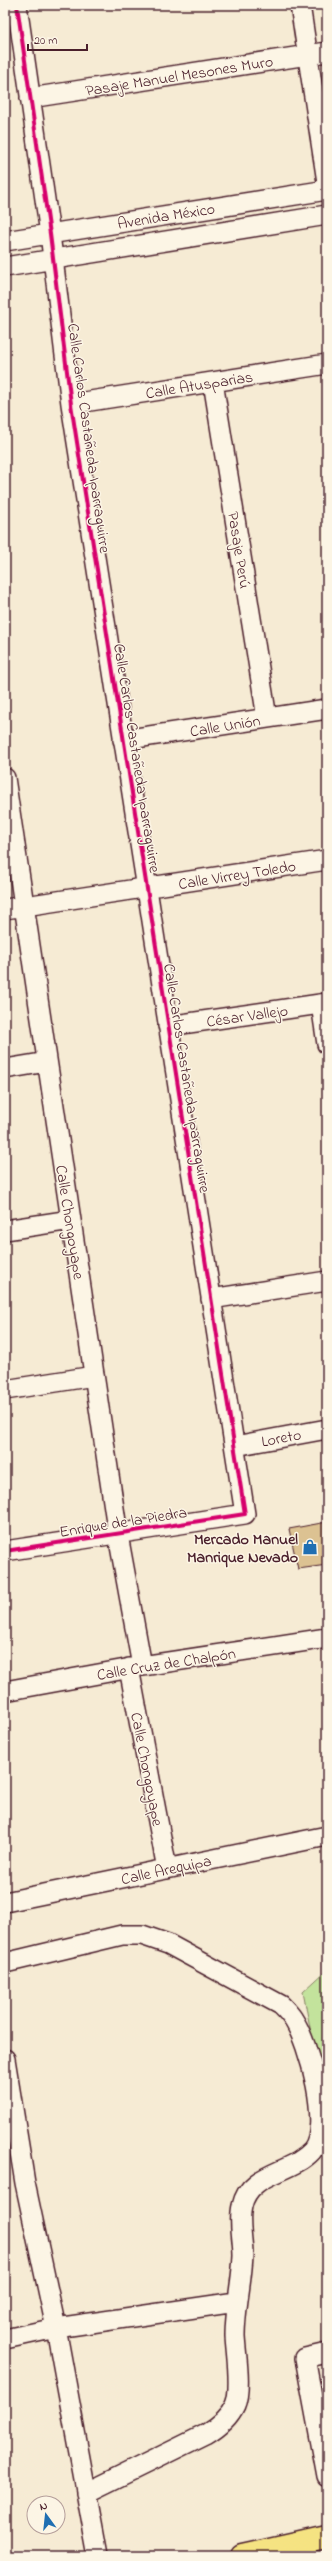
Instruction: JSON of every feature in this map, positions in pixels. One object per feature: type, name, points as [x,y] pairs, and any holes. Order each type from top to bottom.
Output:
[{"type":"main road","points":[[242,2556],[327,2537]]},
{"type":"street","name":"Calle Carlos Castañeda Iparraguirre","points":[[17,5],[50,234],[71,404],[245,1514]]},
{"type":"street","points":[[300,5],[327,182]]},
{"type":"street","name":"Pasaje Manuel Mesones Muro","points":[[30,98],[327,52]]},
{"type":"street","name":"Avenida México","points":[[5,241],[327,190]]},
{"type":"street","name":"Avenida México","points":[[5,267],[53,258],[327,215]]},
{"type":"street","name":"Calle Atusparias","points":[[71,404],[327,364]]},
{"type":"street","name":"Pasaje Perú","points":[[213,382],[267,718]]},
{"type":"street","name":"Calle Unión","points":[[123,740],[327,709]]},
{"type":"street","name":"Calle Chongoyape","points":[[5,778],[167,1869]]},
{"type":"street","name":"Calle Virrey Toledo","points":[[5,909],[146,889],[327,860]]},
{"type":"street","points":[[324,1004],[327,1044]]},
{"type":"street","name":"César Vallejo","points":[[168,1026],[324,1004]]},
{"type":"street","points":[[5,1069],[47,1062]]},
{"type":"street","points":[[5,1230],[71,1220]]},
{"type":"street","points":[[211,1299],[327,1281]]},
{"type":"street","points":[[5,1390],[94,1376]]},
{"type":"street","name":"Loreto","points":[[234,1446],[327,1429]]},
{"type":"street","name":"Enrique de la Piedra","points":[[5,1551],[118,1535],[245,1514]]},
{"type":"street","name":"Calle Cruz de Chalpón","points":[[5,1692],[136,1667],[327,1638]]},
{"type":"street","name":"Calle Arequipa","points":[[5,1902],[327,1836]]},
{"type":"street","points":[[5,1963],[106,1938],[142,1935],[184,1951],[268,1996],[281,2005],[293,2018],[301,2035],[315,2077],[320,2105],[320,2134],[314,2149],[304,2159],[256,2182],[246,2193],[242,2207],[243,2254],[236,2302],[238,2389],[235,2404],[227,2418],[219,2426],[206,2434],[86,2493]]},
{"type":"street","points":[[5,2060],[25,2183],[56,2328],[98,2556]]},
{"type":"street","points":[[5,2339],[56,2328],[236,2302]]},
{"type":"street","points":[[327,2353],[305,2358],[322,2423],[327,2476]]},
{"type":"green space","points":[[327,1970],[327,2113],[303,1992]]},
{"type":"building","name":"Mercado Manuel Manrique Nevado","points":[[327,1522],[327,1565],[298,1569],[289,1529]]},
{"type":"cycle path","points":[[5,1551],[245,1514],[71,404],[50,234],[17,5]]},
{"type":"place","name":"Mercado Manuel Manrique Nevado","points":[[310,1547]]}]
